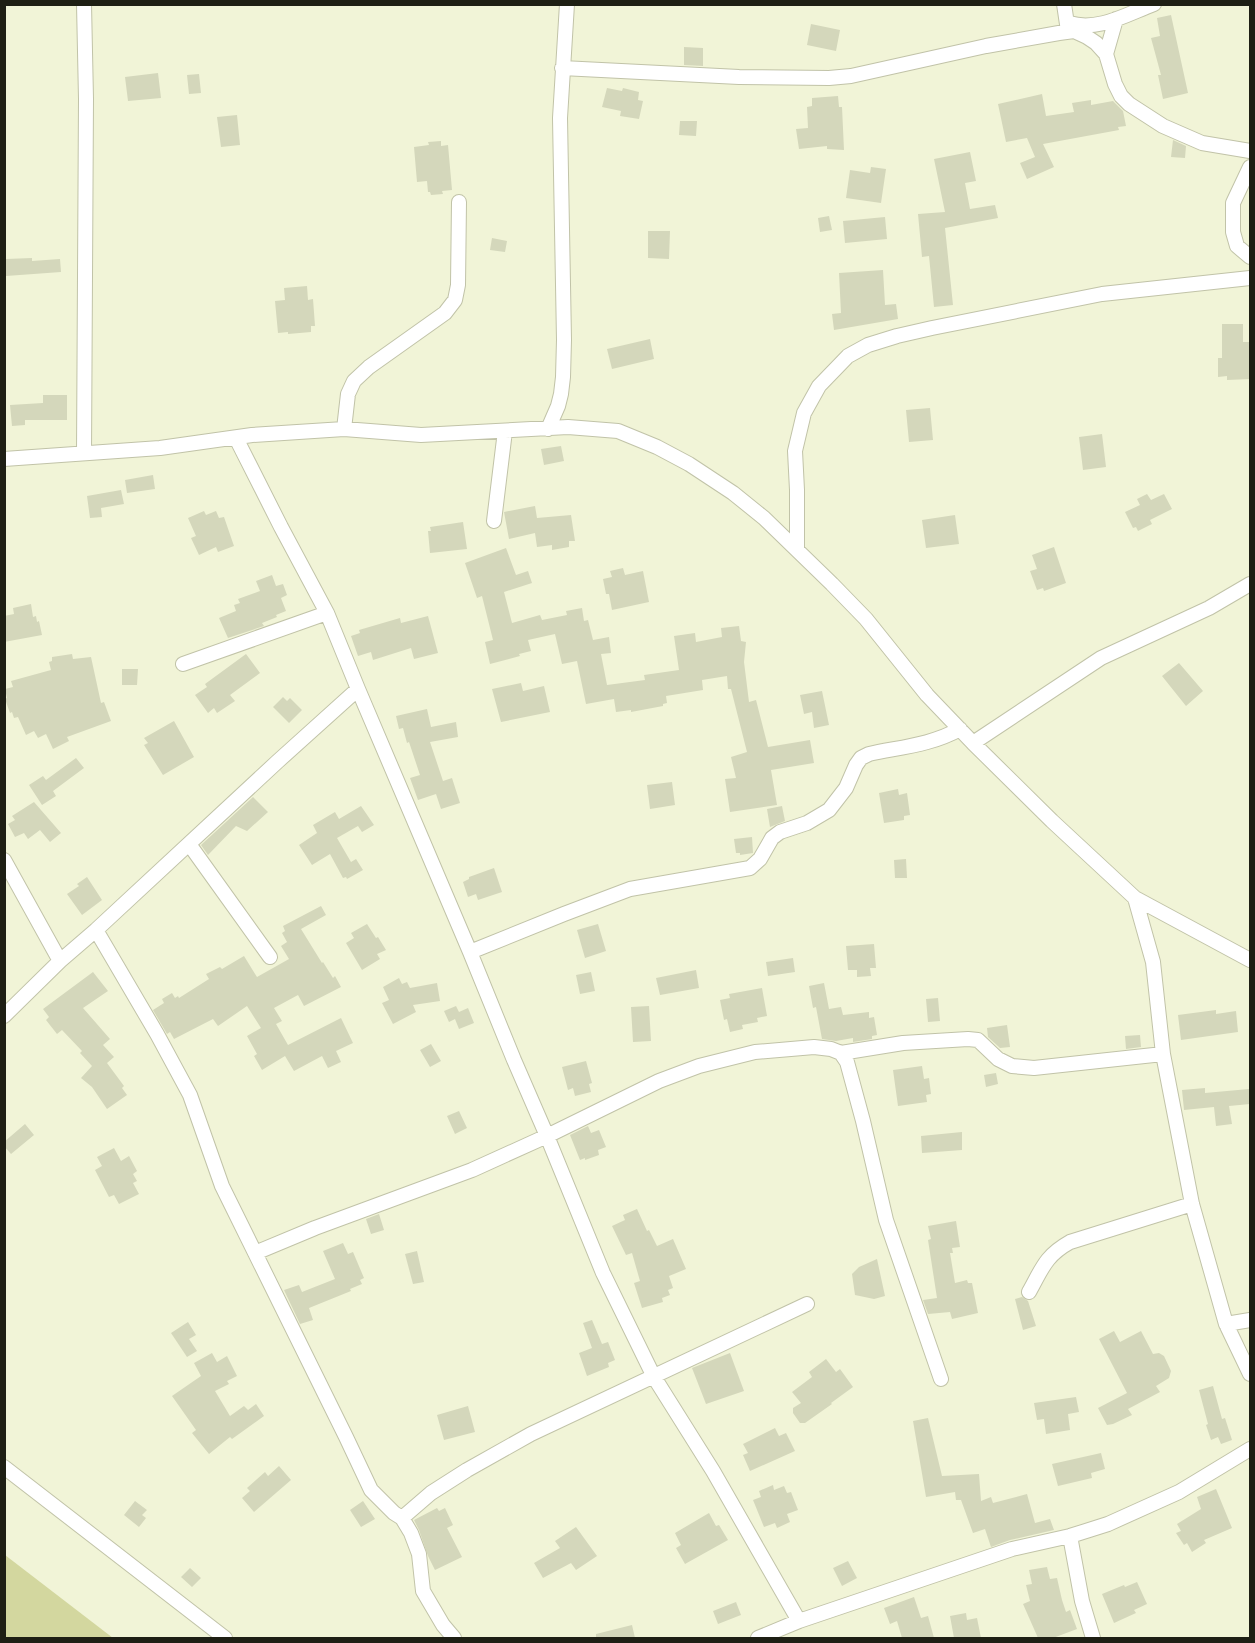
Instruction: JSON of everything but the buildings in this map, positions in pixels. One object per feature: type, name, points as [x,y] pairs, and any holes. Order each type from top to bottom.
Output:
[{"type":"street","points":[[84,4],[86,99],[84,453]]},
{"type":"street","points":[[548,429],[558,406],[563,377],[560,118],[567,4]]},
{"type":"street","points":[[1064,4],[1067,27]]},
{"type":"street","points":[[562,68],[739,77],[829,78],[851,76],[1067,27],[1100,24],[1154,4]]},
{"type":"street","points":[[1106,54],[1116,19]]},
{"type":"street","points":[[1067,27],[1088,37],[1106,54],[1121,96],[1139,111],[1163,126],[1202,143],[1251,151]]},
{"type":"street","points":[[1251,167],[1233,203],[1233,232],[1237,246],[1251,257]]},
{"type":"street","points":[[344,429],[348,394],[354,381],[369,367],[446,313],[455,300],[458,285],[459,202]]},
{"type":"street","points":[[797,549],[798,490],[795,451],[804,413],[819,386],[830,373],[848,357],[868,345],[932,328],[1101,294],[1251,278]]},
{"type":"street","points":[[4,459],[160,448],[252,435],[344,429],[421,435],[568,427],[618,431],[657,447],[689,464],[764,518],[866,619],[927,695],[973,743],[1135,898],[1251,960]]},
{"type":"street","points":[[494,521],[505,431]]},
{"type":"street","points":[[236,438],[327,613],[603,1273],[654,1377],[713,1471],[799,1621]]},
{"type":"street","points":[[973,743],[1101,658],[1209,608],[1251,584]]},
{"type":"street","points":[[183,664],[327,613]]},
{"type":"street","points":[[4,1016],[60,961],[358,689]]},
{"type":"street","points":[[470,952],[630,889],[750,868],[760,859],[772,838],[780,832],[807,823],[829,810],[846,788],[861,758],[869,754],[926,744],[960,729]]},
{"type":"street","points":[[189,844],[270,957]]},
{"type":"street","points":[[4,860],[60,961]]},
{"type":"street","points":[[1135,898],[1154,962],[1163,1054],[1192,1204],[1226,1324],[1251,1374]]},
{"type":"street","points":[[96,930],[190,1095],[222,1186],[370,1490],[402,1518],[411,1533],[418,1554],[423,1591],[443,1625],[454,1638]]},
{"type":"street","points":[[255,1253],[315,1228],[472,1170],[659,1081],[699,1066],[755,1052],[813,1047],[831,1049],[841,1053],[903,1043],[969,1039],[978,1040],[998,1059],[1012,1066],[1034,1068],[1163,1054]]},
{"type":"street","points":[[841,1053],[853,1079],[886,1220],[941,1378]]},
{"type":"street","points":[[1029,1292],[1048,1257],[1057,1249],[1070,1242],[1192,1204]]},
{"type":"street","points":[[402,1518],[431,1493],[531,1434],[807,1304]]},
{"type":"street","points":[[1226,1324],[1251,1320]]},
{"type":"street","points":[[758,1638],[799,1621],[1012,1550],[1108,1524],[1179,1492],[1251,1449]]},
{"type":"street","points":[[4,1467],[225,1638]]},
{"type":"street","points":[[1070,1536],[1082,1601],[1093,1638]]},
{"type":"green space","points":[[5,1555],[113,1638],[5,1638]]}]
